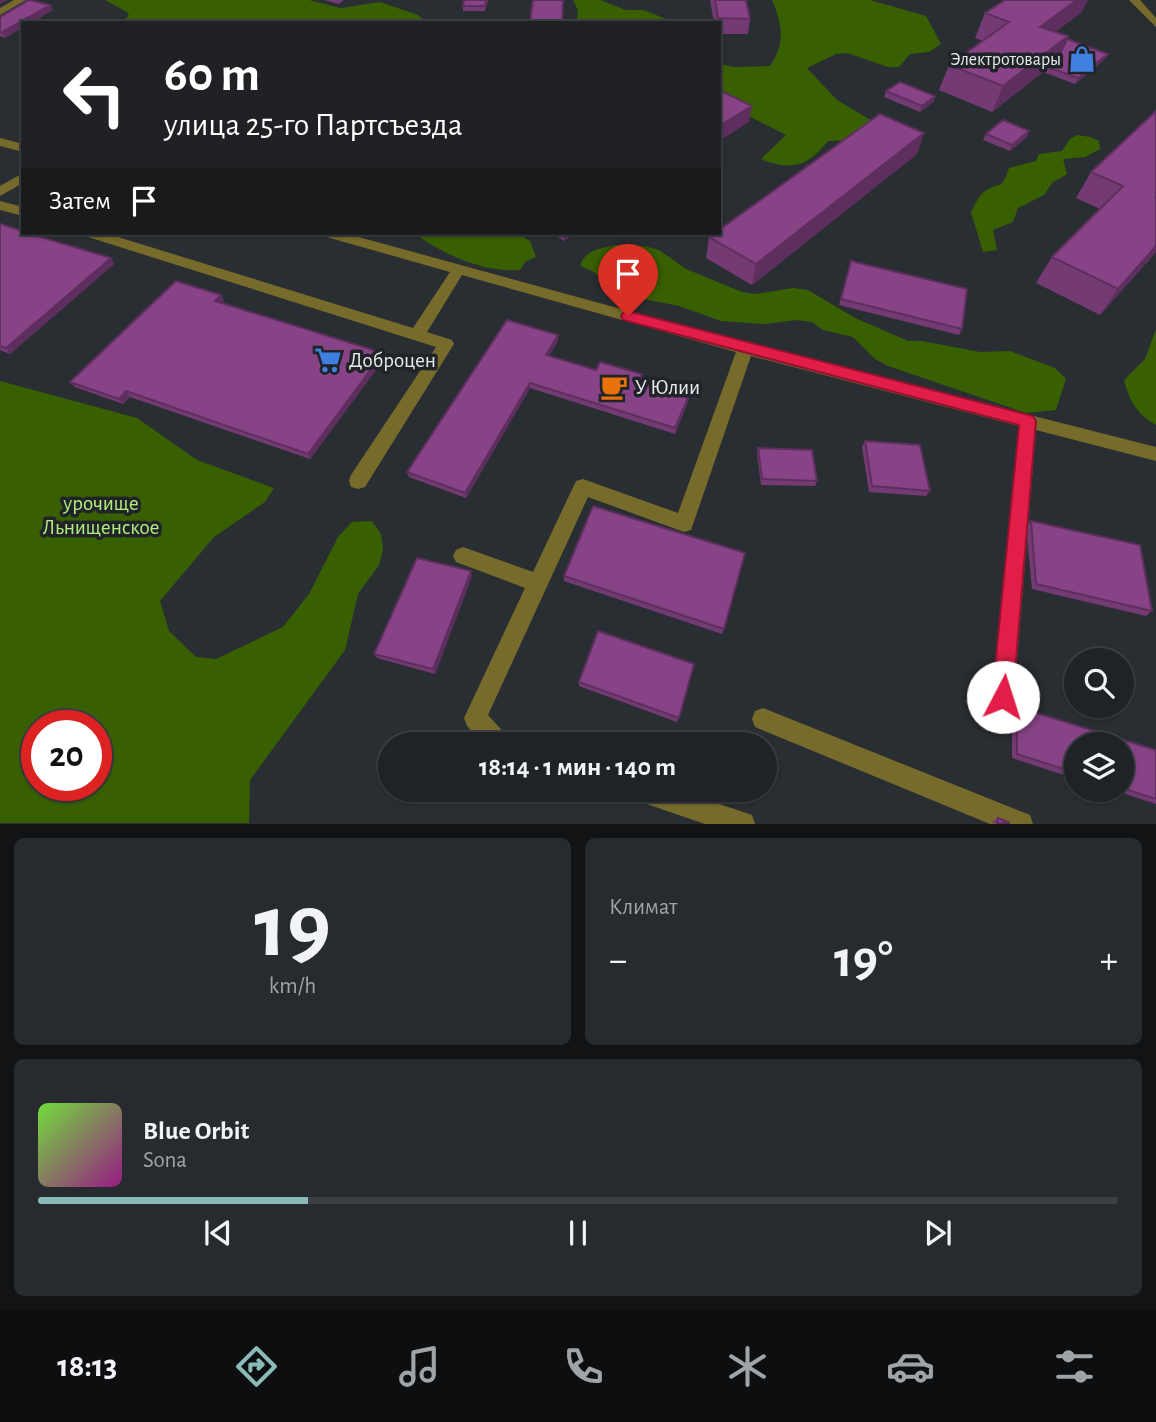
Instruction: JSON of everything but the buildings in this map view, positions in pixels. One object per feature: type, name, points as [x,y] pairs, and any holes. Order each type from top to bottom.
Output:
[{"type":"street","points":[[0,12],[21,0]]},
{"type":"street","points":[[1134,0],[1156,24]]},
{"type":"street","points":[[0,142],[21,147]]},
{"type":"street","points":[[0,192],[21,178]]},
{"type":"street","points":[[0,205],[21,211]]},
{"type":"street","points":[[96,235],[446,344],[358,481]]},
{"type":"street","points":[[335,235],[745,349],[1156,454]]},
{"type":"street","points":[[417,335],[459,269]]},
{"type":"street","points":[[487,732],[475,719],[583,487],[684,524],[745,349]]},
{"type":"street","points":[[1003,697],[1028,421]]},
{"type":"street","points":[[463,556],[538,583]]},
{"type":"street","points":[[763,719],[1021,824]]},
{"type":"street","points":[[677,802],[743,824]]},
{"type":"green space","points":[[105,0],[309,0],[341,8],[380,2],[418,15],[425,21],[121,21],[129,16],[127,12]]},
{"type":"green space","points":[[573,0],[600,0],[626,10],[643,10],[672,21],[574,21],[577,19],[578,10]]},
{"type":"green space","points":[[772,0],[870,0],[926,16],[941,44],[929,52],[910,54],[899,67],[888,67],[847,53],[836,54],[807,68],[837,100],[879,125],[850,140],[828,141],[806,161],[782,165],[761,159],[786,135],[737,110],[721,106],[721,64],[735,67],[770,66],[780,42],[778,17]]},
{"type":"green space","points":[[1077,135],[1099,141],[1100,149],[1085,157],[1063,159],[1067,174],[1052,183],[1044,195],[1018,208],[1013,222],[993,230],[997,250],[983,252],[971,212],[980,195],[1000,185],[1009,168],[1036,161],[1039,154],[1062,151],[1070,139]]},
{"type":"green space","points":[[417,235],[520,235],[530,241],[536,257],[525,262],[520,270],[506,270],[478,265],[437,248]]},
{"type":"green space","points":[[615,245],[645,246],[659,250],[686,269],[742,292],[755,294],[793,288],[808,290],[855,318],[908,341],[922,341],[980,352],[1010,351],[1055,368],[1066,379],[1056,410],[1026,413],[888,366],[875,359],[853,337],[823,330],[812,322],[797,320],[765,324],[721,321],[679,306],[638,298],[613,287],[592,271],[580,266],[589,253]]},
{"type":"green space","points":[[1156,329],[1156,425],[1135,406],[1124,380],[1145,359]]},
{"type":"green space","name":"урочище Льнищенское","points":[[0,381],[137,418],[197,460],[274,488],[265,502],[214,537],[160,601],[169,631],[196,657],[216,659],[283,627],[309,594],[338,537],[352,522],[372,521],[381,534],[383,550],[379,565],[358,594],[345,650],[250,780],[249,823],[0,823]]},
{"type":"place","name":"Электротовары","points":[[1082,59]]},
{"type":"place","name":"Доброцен","points":[[328,360]]},
{"type":"place","name":"У Юлии","points":[[614,387]]},
{"type":"route","points":[[628,316],[745,349],[1028,421],[1003,697]]}]
